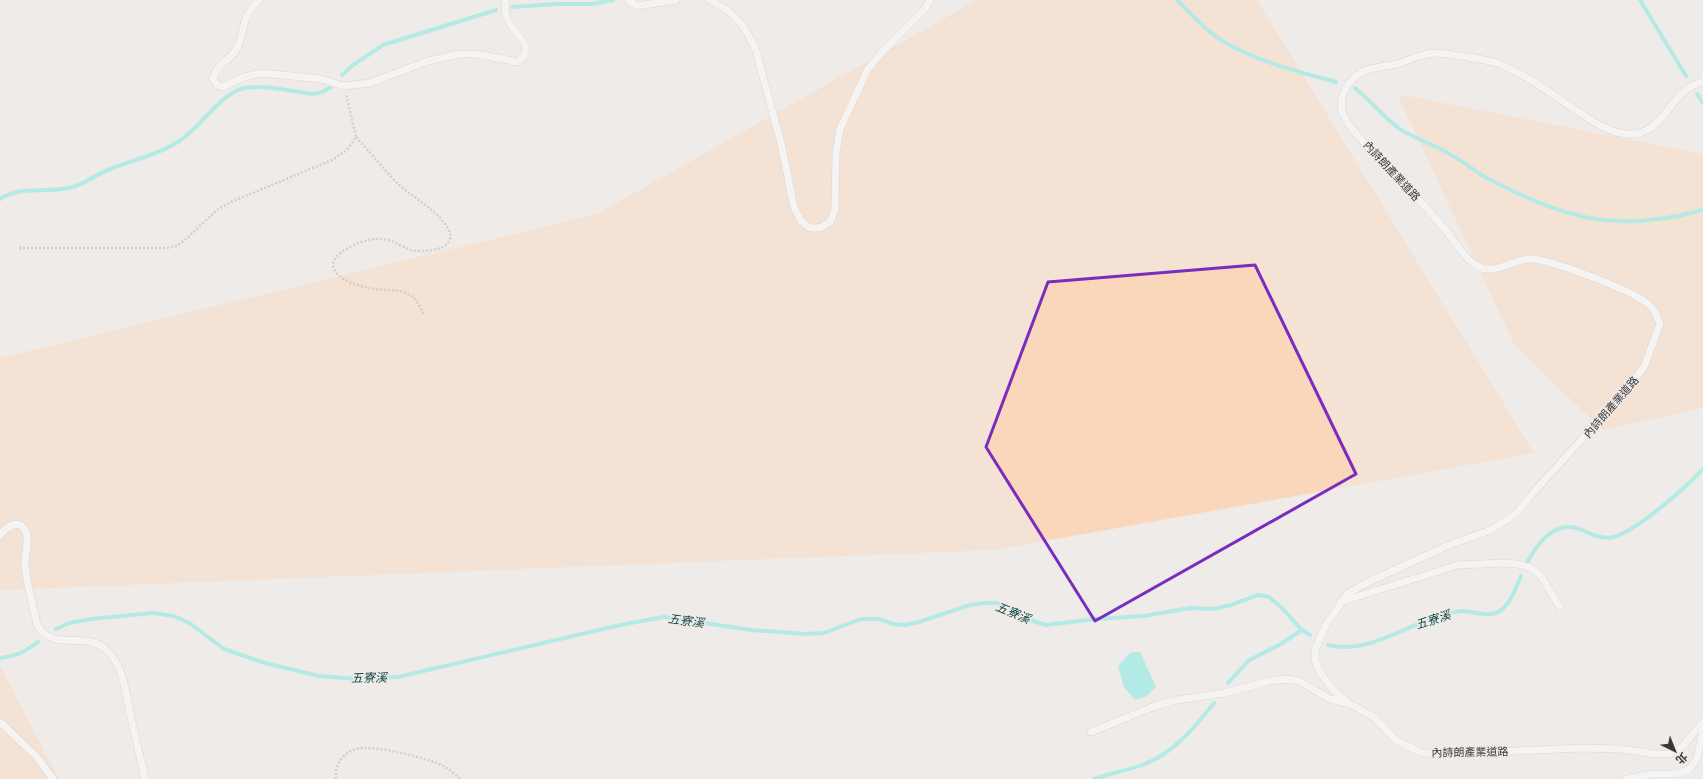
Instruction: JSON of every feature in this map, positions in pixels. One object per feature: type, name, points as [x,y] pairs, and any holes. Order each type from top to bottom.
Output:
[{"type":"lane","points":[[259,0],[251,9],[245,20],[242,41],[233,53],[214,72],[213,79],[217,85],[223,87],[244,77],[260,73],[321,78],[344,86],[370,83],[428,61],[459,54],[477,54],[518,62],[525,55],[526,46],[510,24],[503,11],[506,0]]},
{"type":"lane","points":[[628,0],[637,6],[676,0]]},
{"type":"lane","points":[[710,0],[730,12],[743,26],[755,47],[781,143],[794,207],[801,221],[810,228],[820,228],[830,222],[835,209],[836,153],[840,129],[868,69],[882,52],[925,9],[930,0]]},
{"type":"lane","name":"內詩朗產業道路","points":[[1703,82],[1685,89],[1658,123],[1648,130],[1627,134],[1616,132],[1593,121],[1522,74],[1495,62],[1433,53],[1396,64],[1373,68],[1356,76],[1344,88],[1341,102],[1345,120],[1412,193],[1467,257],[1479,267],[1488,270],[1502,267],[1518,260],[1531,259],[1546,261],[1623,291],[1648,303],[1656,312],[1660,324],[1644,367],[1626,392],[1531,495],[1518,512],[1491,530],[1449,544],[1364,584],[1347,594],[1340,602],[1321,635],[1315,650],[1315,660],[1321,674],[1336,693],[1348,703],[1374,717],[1397,741],[1422,753],[1457,754],[1578,748],[1621,749],[1655,754],[1669,754],[1682,747],[1703,722]]},
{"type":"lane","points":[[0,535],[8,526],[16,524],[25,530],[27,536],[25,565],[26,575],[37,624],[41,631],[47,636],[59,641],[72,640],[95,642],[112,655],[118,666],[126,689],[145,779]]},
{"type":"lane","points":[[1340,602],[1458,565],[1504,563],[1518,564],[1531,568],[1541,576],[1560,607]]},
{"type":"lane","points":[[1091,732],[1155,706],[1178,700],[1225,693],[1269,681],[1287,679],[1299,681],[1330,699],[1348,703]]},
{"type":"lane","points":[[0,722],[36,756],[53,779]]},
{"type":"lane","points":[[1627,779],[1652,774],[1684,772],[1689,770],[1697,758],[1703,731]]},
{"type":"path","points":[[344,86],[356,137],[397,182],[439,217],[448,227],[451,236],[447,244],[439,248],[423,250],[412,250],[394,241],[381,239],[363,242],[342,251],[335,258],[333,266],[336,274],[349,282],[373,289],[397,290],[409,294],[416,300],[424,315]]},
{"type":"path","points":[[19,248],[166,248],[177,246],[217,210],[231,202],[332,160],[347,150],[356,137]]},
{"type":"path","points":[[336,779],[337,765],[345,754],[357,748],[392,751],[423,758],[443,766],[460,779]]},
{"type":"highlighted area","points":[[1255,265],[1356,474],[1095,621],[986,447],[1048,282]]},
{"type":"shaded area","points":[[977,0],[1257,0],[1534,453],[995,550],[0,590],[0,358],[597,214]]},
{"type":"shaded area","points":[[1397,94],[1703,154],[1703,408],[1603,430],[1515,346]]},
{"type":"shaded area","points":[[0,666],[59,779],[0,779]]},
{"type":"water","points":[[1131,652],[1140,652],[1156,687],[1147,696],[1135,700],[1124,687],[1118,666]]},
{"type":"waterway","points":[[512,7],[557,4],[592,4],[613,0]]},
{"type":"waterway","points":[[1177,0],[1214,35],[1241,51],[1267,62],[1336,82]]},
{"type":"waterway","points":[[1640,0],[1686,76]]},
{"type":"waterway","points":[[342,75],[353,65],[383,45],[496,10]]},
{"type":"waterway","points":[[0,199],[18,192],[66,189],[76,186],[104,172],[152,155],[176,143],[192,131],[221,101],[238,90],[265,87],[313,94],[322,92],[331,87]]},
{"type":"waterway","points":[[1355,88],[1403,131],[1451,155],[1487,178],[1541,204],[1592,218],[1617,221],[1644,221],[1703,210]]},
{"type":"waterway","points":[[1697,94],[1703,103]]},
{"type":"waterway","name":"五寮溪","points":[[1528,561],[1532,553],[1543,540],[1550,534],[1565,527],[1573,527],[1606,538],[1624,533],[1661,508],[1703,469]]},
{"type":"waterway","name":"五寮溪","points":[[1328,645],[1343,647],[1358,646],[1387,637],[1430,619],[1456,612],[1466,611],[1483,614],[1496,613],[1505,607],[1521,576]]},
{"type":"waterway","name":"五寮溪","points":[[56,629],[69,623],[91,619],[153,613],[174,616],[191,624],[224,649],[265,663],[319,676],[357,679],[398,677],[620,625],[664,617],[751,630],[806,634],[824,633],[861,619],[879,619],[893,624],[905,625],[919,622],[970,605],[984,603],[998,603],[1030,620],[1046,625],[1095,619],[1144,616],[1190,608],[1213,609],[1231,605],[1258,595],[1269,597],[1281,607],[1302,630],[1310,635]]},
{"type":"waterway","points":[[1228,683],[1248,661],[1279,645],[1302,630]]},
{"type":"waterway","name":"五寮溪","points":[[0,658],[20,653],[38,642]]},
{"type":"waterway","points":[[1094,779],[1142,765],[1164,754],[1191,731],[1214,703]]}]
